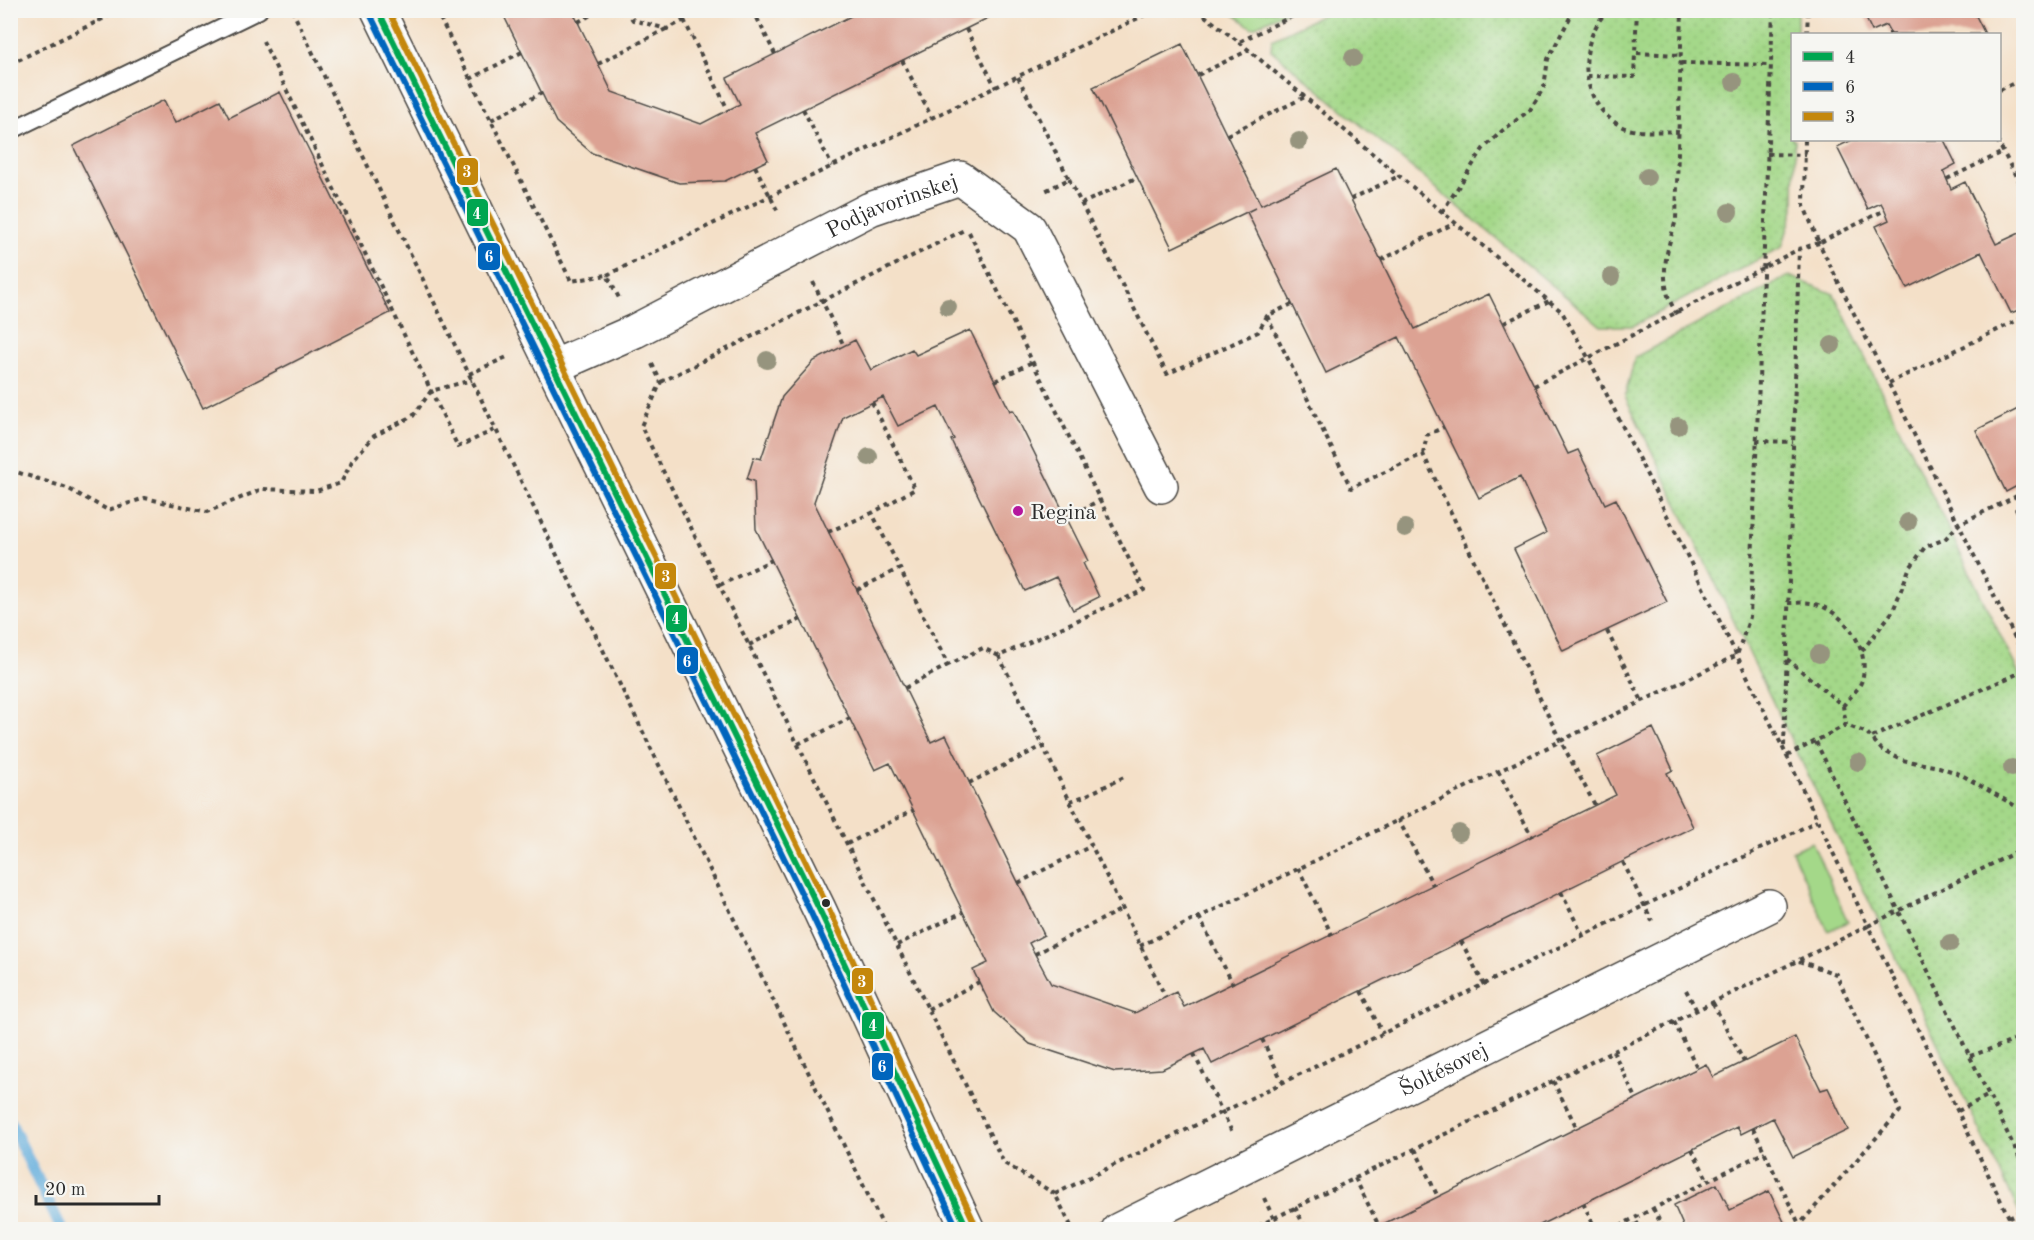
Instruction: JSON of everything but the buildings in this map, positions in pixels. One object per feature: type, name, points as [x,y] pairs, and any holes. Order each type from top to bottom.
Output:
[{"type":"street","points":[[378,10],[824,919],[968,1230]]},
{"type":"street","name":"Podjavorinskej","points":[[553,367],[635,331],[870,209],[960,178],[1029,228],[1161,486]]},
{"type":"street","name":"Šoltésovej","points":[[1118,1230],[1769,906]]},
{"type":"lane","points":[[10,131],[258,11]]},
{"type":"path","points":[[95,10],[100,21]]},
{"type":"path","points":[[10,64],[121,10]]},
{"type":"path","points":[[292,10],[885,1230]]},
{"type":"path","points":[[436,10],[571,281],[607,275],[1155,10]]},
{"type":"path","points":[[578,22],[600,10]]},
{"type":"path","points":[[626,10],[633,20],[667,29]]},
{"type":"path","points":[[598,64],[704,10]]},
{"type":"path","points":[[753,10],[775,54]]},
{"type":"path","points":[[1197,10],[1249,50],[1562,312],[1589,359],[1784,748],[1817,821],[2016,1230]]},
{"type":"path","points":[[1239,42],[1305,10]]},
{"type":"path","points":[[1442,212],[1483,150],[1530,110],[1544,87],[1548,59],[1574,10]]},
{"type":"path","points":[[1608,10],[1591,34],[1586,60],[1587,76],[1593,97],[1618,125],[1630,129],[1679,132]]},
{"type":"path","points":[[1587,76],[1634,77],[1637,10]]},
{"type":"path","points":[[1677,314],[1667,292],[1665,265],[1666,251],[1676,219],[1682,10]]},
{"type":"path","points":[[1140,946],[1737,655],[1750,617],[1773,10]]},
{"type":"path","points":[[1807,33],[1808,10]]},
{"type":"path","points":[[2021,10],[2024,15]]},
{"type":"path","points":[[258,11],[265,32],[260,35],[458,447],[496,429]]},
{"type":"path","points":[[684,20],[728,110]]},
{"type":"path","points":[[966,29],[996,88]]},
{"type":"path","points":[[1198,75],[1249,50]]},
{"type":"path","points":[[470,79],[522,52]]},
{"type":"path","points":[[1635,53],[1681,55]]},
{"type":"path","points":[[902,60],[932,118]]},
{"type":"path","points":[[1681,63],[1770,65]]},
{"type":"path","points":[[1018,77],[1167,374],[1258,332],[1268,315],[1292,304]]},
{"type":"path","points":[[2001,90],[2024,78]]},
{"type":"path","points":[[490,120],[542,93]]},
{"type":"path","points":[[1227,135],[1305,97]]},
{"type":"path","points":[[803,109],[832,166]]},
{"type":"path","points":[[1805,141],[1804,207],[1819,243],[2024,656]]},
{"type":"path","points":[[1998,141],[2024,192]]},
{"type":"path","points":[[1947,179],[2003,152]]},
{"type":"path","points":[[1767,154],[1805,155]]},
{"type":"path","points":[[1351,199],[1399,176]]},
{"type":"path","points":[[1082,204],[1138,177]]},
{"type":"path","points":[[1069,179],[661,382],[641,426],[1004,1163],[1055,1194],[1073,1230]]},
{"type":"path","points":[[1534,386],[1799,249],[1819,243],[1885,210]]},
{"type":"path","points":[[1381,260],[1455,223]]},
{"type":"path","points":[[967,229],[1144,590],[999,656]]},
{"type":"path","points":[[1784,748],[1799,249]]},
{"type":"path","points":[[607,275],[661,382]]},
{"type":"path","points":[[1504,323],[1549,300]]},
{"type":"path","points":[[1268,315],[1351,488],[1423,454]]},
{"type":"path","points":[[1889,383],[2024,317]]},
{"type":"path","points":[[995,381],[1032,362]]},
{"type":"path","points":[[10,470],[67,488],[108,510],[145,498],[207,512],[262,489],[316,491],[341,483],[352,462],[374,436],[413,416],[431,391],[472,381]]},
{"type":"path","points":[[828,532],[872,513],[915,489],[872,402]]},
{"type":"path","points":[[1444,426],[1427,435],[1423,454],[1560,740],[1595,806]]},
{"type":"path","points":[[1756,441],[1793,442]]},
{"type":"path","points":[[1862,651],[1893,611],[1909,569],[1925,547],[1945,539],[1959,524],[2023,493]]},
{"type":"path","points":[[1066,518],[1100,500]]},
{"type":"path","points":[[872,513],[948,665]]},
{"type":"path","points":[[720,585],[772,560]]},
{"type":"path","points":[[857,590],[900,568]]},
{"type":"path","points":[[1788,603],[1810,603],[1828,609],[1850,627],[1862,651],[1862,681],[1843,706]]},
{"type":"path","points":[[749,645],[801,619]]},
{"type":"path","points":[[1607,631],[1642,701]]},
{"type":"path","points":[[905,688],[983,648],[999,656],[1166,998]]},
{"type":"path","points":[[1787,658],[1843,706],[1846,725]]},
{"type":"path","points":[[1872,737],[2024,671]]},
{"type":"path","points":[[798,744],[850,718]]},
{"type":"path","points":[[1846,725],[1867,733],[1882,750],[1902,760],[1938,766],[1960,774],[2024,811]]},
{"type":"path","points":[[1787,756],[1846,725]]},
{"type":"path","points":[[1816,742],[2024,1167]]},
{"type":"path","points":[[969,783],[1042,746]]},
{"type":"path","points":[[1498,771],[1532,837]]},
{"type":"path","points":[[1070,801],[1126,776]]},
{"type":"path","points":[[847,844],[914,810]]},
{"type":"path","points":[[1398,819],[1433,885]]},
{"type":"path","points":[[1055,1194],[1817,821]]},
{"type":"path","points":[[1018,883],[1091,846]]},
{"type":"path","points":[[1250,1230],[2024,848]]},
{"type":"path","points":[[1298,868],[1332,935]]},
{"type":"path","points":[[1561,892],[1583,936]]},
{"type":"path","points":[[1035,954],[1122,909]]},
{"type":"path","points":[[897,945],[963,912]]},
{"type":"path","points":[[1199,917],[1233,984]]},
{"type":"path","points":[[1461,941],[1484,985]]},
{"type":"path","points":[[1799,960],[1836,974],[1900,1112],[1800,1224]]},
{"type":"path","points":[[928,1009],[979,982]]},
{"type":"path","points":[[1361,990],[1383,1034]]},
{"type":"path","points":[[1713,1003],[1744,1062]]},
{"type":"path","points":[[1674,1022],[1698,1069]]},
{"type":"path","points":[[1970,1056],[2024,1035]]},
{"type":"path","points":[[1262,1039],[1283,1083]]},
{"type":"path","points":[[1613,1051],[1636,1098]]},
{"type":"path","points":[[1553,1081],[1577,1128]]},
{"type":"path","points":[[1958,1111],[1989,1095]]},
{"type":"path","points":[[1753,1128],[1802,1230]]},
{"type":"path","points":[[1414,1149],[1437,1197]]},
{"type":"path","points":[[1692,1149],[1708,1181]]},
{"type":"path","points":[[1611,1230],[1765,1152]]},
{"type":"path","points":[[1356,1178],[1379,1226]]},
{"type":"path","points":[[1583,1203],[1596,1230]]},
{"type":"path","points":[[1295,1207],[1306,1230]]},
{"type":"path","points":[[1653,1208],[1664,1230]]},
{"type":"path","points":[[2009,1217],[2024,1210]]},
{"type":"green space","points":[[1229,11],[1287,11],[1252,28]]},
{"type":"green space","points":[[1330,11],[1797,11],[1797,33],[1791,33],[1791,141],[1795,141],[1794,209],[1782,247],[1633,326],[1601,326],[1271,50],[1272,39]]},
{"type":"green space","points":[[1789,276],[1834,294],[2023,682],[2023,1220],[1625,396],[1635,357]]},
{"type":"green space","points":[[1812,842],[1848,922],[1828,931],[1792,851]]},
{"type":"waterway","points":[[10,1122],[62,1230]]},
{"type":"transit line","name":"4","points":[[378,10],[819,909],[968,1230]]},
{"type":"transit line","name":"3","points":[[388,10],[827,905],[976,1226]]},
{"type":"transit line","name":"6","points":[[370,14],[811,913],[958,1230]]},
{"type":"place","name":"Regina","points":[[1018,511]]}]
